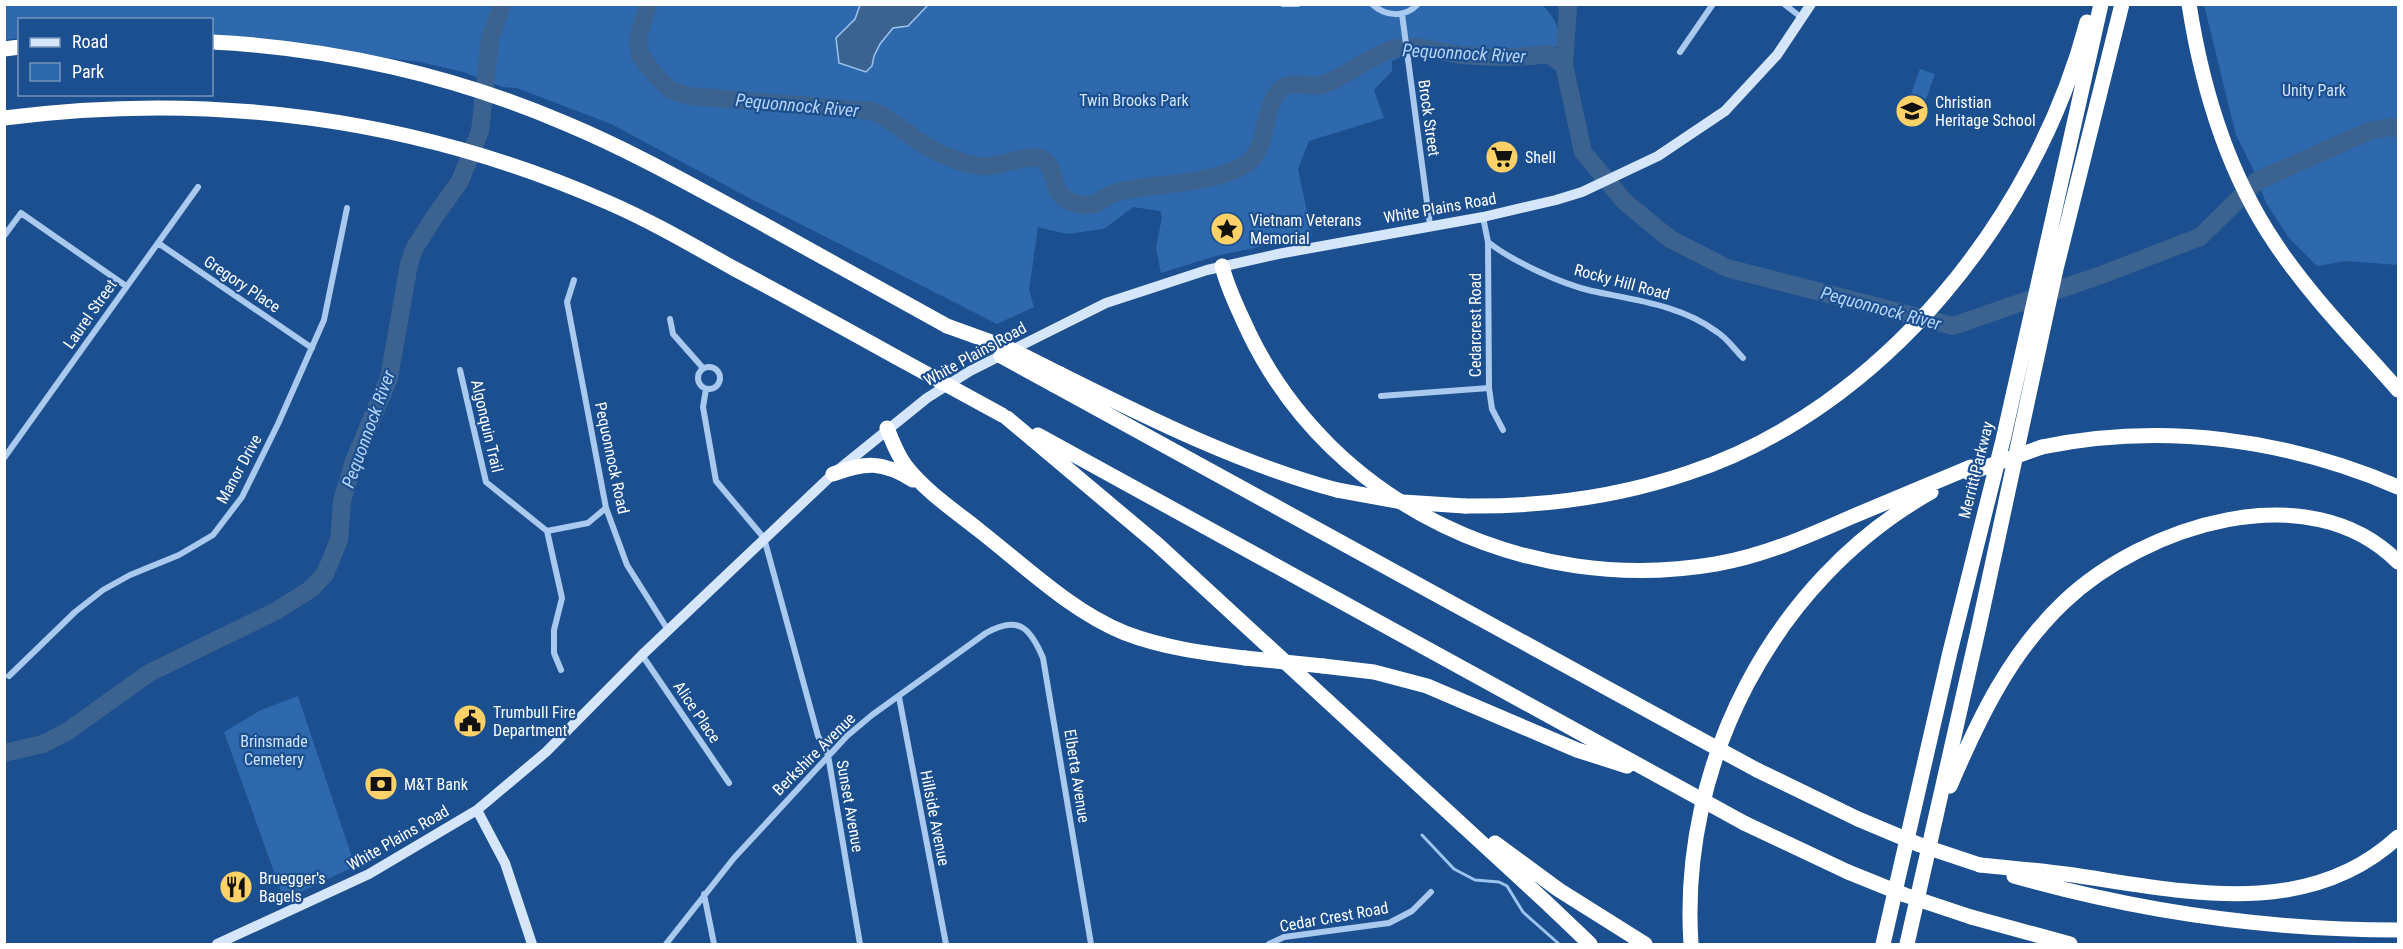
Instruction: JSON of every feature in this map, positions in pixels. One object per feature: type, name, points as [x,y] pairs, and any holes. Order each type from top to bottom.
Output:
[{"type":"highway","points":[[1057,380],[1129,408],[1240,458],[1285,474],[1337,490],[1403,502],[1465,506],[1509,505],[1577,498],[1689,473],[1728,457],[1805,416],[1866,371],[1959,277],[2020,188],[2064,88],[2083,38],[2092,4]]},
{"type":"highway","name":"Merritt Parkway","points":[[1883,945],[2032,313],[2101,4]]},
{"type":"highway","name":"Merritt Parkway","points":[[1907,945],[2047,307],[2122,4]]},
{"type":"highway","points":[[2189,4],[2197,53],[2209,98],[2236,173],[2255,212],[2295,271],[2398,390]]},
{"type":"highway","points":[[213,42],[304,51],[432,78],[521,106],[566,123],[632,153],[947,326],[1057,380],[1757,770],[1858,819],[1920,845],[1980,865],[2086,895],[2193,915],[2303,927],[2398,930]]},
{"type":"highway","points":[[4,118],[112,108],[222,108],[331,120],[420,138],[507,163],[575,189],[641,218],[1744,823],[1848,872],[1905,895],[1971,917],[2070,945]]},
{"type":"highway","points":[[1222,266],[1229,290],[1269,371],[1300,415],[1328,445],[1367,479],[1411,508],[1466,535],[1521,554],[1576,566],[1633,570],[1673,569],[1737,560],[1789,544],[1970,470],[2042,447],[2097,437],[2124,435],[2201,437],[2298,454],[2356,470],[2398,487]]},
{"type":"highway","points":[[1005,417],[1157,544],[1590,945]]},
{"type":"highway","points":[[888,428],[905,465],[933,493]]},
{"type":"highway","points":[[833,474],[867,464],[885,466],[902,473],[933,493],[1061,595],[1107,624],[1140,638],[1175,648],[1383,674],[1427,686],[1577,750],[1664,778]]},
{"type":"highway","points":[[1691,945],[1690,883],[1698,827],[1711,773],[1727,726],[1776,634],[1812,588],[1867,536],[1920,499],[1970,470]]},
{"type":"highway","points":[[1935,822],[1975,728],[2009,667],[2064,602],[2091,579],[2128,556],[2160,539],[2196,527],[2231,519],[2268,515],[2302,516],[2334,523],[2365,537],[2398,562]]},
{"type":"highway","points":[[1390,759],[1515,859],[1580,904],[1646,945]]},
{"type":"highway","points":[[1980,865],[2065,874],[2189,892],[2256,894],[2304,887],[2338,877],[2380,854],[2398,837]]},
{"type":"main road","name":"White Plains Road","points":[[216,945],[369,874],[477,810],[546,752],[642,655],[833,474],[927,398],[970,371],[1106,303],[1222,266],[1430,225],[1483,217],[1582,192],[1638,167],[1682,141],[1725,111],[1777,55],[1811,4]]},
{"type":"main road","points":[[477,810],[505,863],[532,945]]},
{"type":"street","points":[[1283,4],[1298,4]]},
{"type":"street","points":[[1372,4],[1386,13],[1402,14],[1408,13],[1418,4]]},
{"type":"street","points":[[1680,52],[1713,4]]},
{"type":"street","points":[[1784,4],[1803,18]]},
{"type":"street","name":"Brock Street","points":[[1402,14],[1430,225]]},
{"type":"street","name":"Laurel Street","points":[[4,458],[198,186]]},
{"type":"street","name":"Manor Drive","points":[[9,676],[75,612],[103,590],[130,575],[179,555],[213,535],[242,497],[324,320],[347,208]]},
{"type":"street","points":[[4,236],[21,213],[126,286]]},
{"type":"street","name":"Cedarcrest Road","points":[[1483,217],[1488,242],[1489,388],[1492,409],[1503,430]]},
{"type":"street","name":"Rocky Hill Road","points":[[1488,242],[1501,253],[1563,281],[1588,290],[1667,307],[1699,321],[1719,332],[1743,358]]},
{"type":"street","name":"Gregory Place","points":[[158,243],[312,348]]},
{"type":"street","name":"Pequonnock Road","points":[[574,280],[567,302],[606,508],[627,565],[668,630]]},
{"type":"street","points":[[670,319],[673,333],[703,368]]},
{"type":"street","points":[[712,367],[719,372],[718,385],[711,390],[706,389],[699,384],[700,371],[703,368],[712,367]]},
{"type":"street","name":"Algonquin Trail","points":[[460,370],[486,482],[547,531]]},
{"type":"street","points":[[1381,396],[1489,388]]},
{"type":"street","points":[[706,389],[704,407],[716,481],[764,538]]},
{"type":"street","points":[[561,670],[554,652],[554,630],[562,598],[547,531],[588,523],[606,508]]},
{"type":"street","name":"Sunset Avenue","points":[[764,538],[818,736],[828,755],[860,945]]},
{"type":"street","name":"Berkshire Avenue","points":[[666,945],[704,894],[828,755],[872,715],[986,633],[1005,624],[1015,624]]},
{"type":"street","name":"Elberta Avenue","points":[[1015,624],[1032,636],[1043,658],[1091,945]]},
{"type":"street","name":"Alice Place","points":[[642,655],[729,783]]},
{"type":"street","name":"Hillside Avenue","points":[[899,697],[946,945]]},
{"type":"street","name":"Cedar Crest Road","points":[[1269,945],[1284,937],[1389,923],[1412,911],[1431,892]]},
{"type":"street","points":[[704,894],[714,945]]},
{"type":"green space","name":"Twin Brooks Park","points":[[5,4],[1542,4],[1556,23],[1559,33],[1559,46],[1544,50],[1490,49],[1447,53],[1412,52],[1392,61],[1392,71],[1374,90],[1384,118],[1309,141],[1298,169],[1312,236],[1216,256],[1161,273],[1156,248],[1162,217],[1160,211],[1133,207],[1104,229],[1066,234],[1038,227],[1029,290],[1034,307],[997,324],[753,200],[611,124],[517,88],[502,87],[463,72],[420,62],[213,36],[213,18],[18,18],[18,38],[5,40]]},
{"type":"green space","name":"Unity Park","points":[[2204,5],[2398,5],[2398,265],[2346,261],[2317,266],[2289,238],[2266,203],[2255,173],[2236,135]]},
{"type":"green space","points":[[1920,69],[1935,74],[1926,99],[1911,94]]},
{"type":"green space","name":"Brinsmade Cemetery","points":[[298,696],[355,866],[284,900],[224,732],[261,710]]},
{"type":"shaded area","points":[[860,5],[928,5],[908,26],[893,28],[880,44],[872,66],[866,72],[839,63],[836,38],[855,19]]},
{"type":"waterway","name":"Pequonnock River","points":[[4,753],[43,744],[68,731],[149,673],[276,611],[311,589],[325,574],[339,540],[342,501],[354,461],[389,378],[409,264],[414,249],[460,181],[480,131],[490,39],[502,4]]},
{"type":"waterway","name":"Pequonnock River","points":[[648,4],[638,39],[640,55],[670,90],[689,96],[873,111],[929,147],[963,162],[987,166],[1037,157],[1042,159],[1049,167],[1062,196],[1067,200],[1084,205],[1094,204],[1118,192],[1216,176],[1246,164],[1254,157],[1259,147],[1268,112],[1278,92],[1290,85],[1322,85],[1390,50],[1417,47],[1462,55],[1495,57],[1548,54],[1564,65]]},
{"type":"waterway","name":"Pequonnock River","points":[[1566,4],[1568,7],[1564,65],[1583,152],[1625,202],[1670,239],[1727,268],[1953,326],[2101,275],[2200,237],[2257,181],[2369,131],[2392,127],[2398,129]]},
{"type":"waterway","points":[[1422,835],[1454,869],[1475,880],[1499,882],[1507,886],[1523,912],[1559,944]]},
{"type":"place","name":"Christian Heritage School","points":[[1912,111]]},
{"type":"place","name":"Shell","points":[[1502,157]]},
{"type":"place","name":"Vietnam Veterans Memorial","points":[[1227,229]]},
{"type":"place","name":"Trumbull Fire Department","points":[[470,721]]},
{"type":"place","name":"M&T Bank","points":[[381,784]]},
{"type":"place","name":"Bruegger's Bagels","points":[[236,887]]}]
